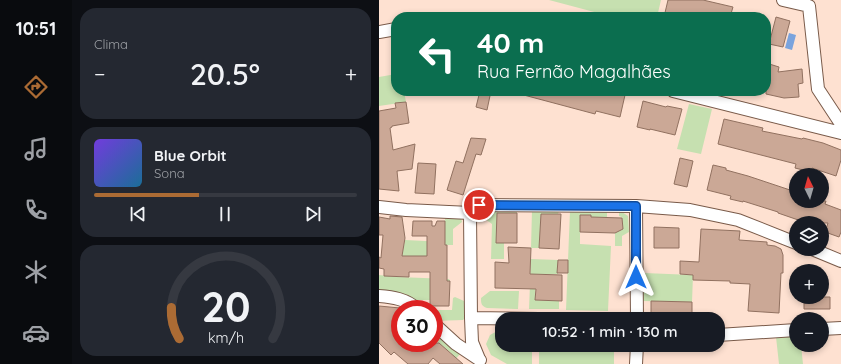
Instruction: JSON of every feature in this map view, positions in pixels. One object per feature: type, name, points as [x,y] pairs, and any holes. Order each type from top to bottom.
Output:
[{"type":"street","points":[[783,0],[809,6],[818,89],[841,124]]},
{"type":"street","points":[[379,32],[391,30]]},
{"type":"street","points":[[693,96],[841,133]]},
{"type":"street","points":[[379,207],[406,210],[470,213],[479,205],[636,206],[691,210],[738,220],[789,240]]},
{"type":"street","points":[[636,206],[637,312]]},
{"type":"street","points":[[470,213],[472,342],[482,362]]},
{"type":"street","points":[[829,256],[841,261]]},
{"type":"street","points":[[379,296],[400,300]]},
{"type":"street","points":[[471,318],[495,318]]},
{"type":"street","points":[[829,329],[841,328]]},
{"type":"street","points":[[725,335],[789,330]]},
{"type":"street","points":[[443,332],[456,344],[482,362]]},
{"type":"street","points":[[636,364],[637,352]]},
{"type":"green space","points":[[549,0],[661,0],[658,12],[594,12]]},
{"type":"green space","points":[[391,75],[391,96],[405,96],[406,102],[379,106],[379,77]]},
{"type":"green space","points":[[689,104],[712,109],[701,154],[677,149]]},
{"type":"green space","points":[[491,210],[517,210],[517,213],[497,213],[496,243],[504,243],[504,259],[491,259],[492,224],[485,219],[485,216],[486,213]]},
{"type":"green space","points":[[532,210],[559,211],[558,214],[541,214],[539,248],[531,248]]},
{"type":"green space","points":[[570,211],[607,211],[607,217],[580,215],[580,244],[611,246],[608,311],[566,310]]},
{"type":"green space","points":[[619,212],[622,212],[628,216],[629,232],[622,236],[622,246],[615,246],[615,233],[623,229],[622,217],[619,216]]},
{"type":"green space","points":[[445,216],[461,218],[462,222],[453,229],[453,245],[427,245],[427,264],[402,256],[405,240],[445,242]]},
{"type":"green space","points":[[531,259],[558,260],[558,274],[536,274],[535,300],[559,301],[559,309],[529,309]]},
{"type":"green space","points":[[644,273],[693,275],[692,302],[643,301]]},
{"type":"green space","points":[[379,275],[449,279],[450,281],[430,282],[430,300],[413,300],[379,293]]},
{"type":"green space","points":[[490,291],[519,291],[518,309],[487,308],[482,305],[481,298]]},
{"type":"green space","points":[[455,297],[464,301],[465,318],[463,320],[443,321],[443,310],[452,310],[453,298]]},
{"type":"green space","points":[[495,332],[495,352],[532,352],[532,364],[507,364],[491,355],[486,344],[490,335]]},
{"type":"green space","points":[[789,336],[789,352],[802,352],[803,364],[779,364],[776,337]]},
{"type":"green space","points":[[443,337],[461,353],[451,364],[451,353],[443,346]]},
{"type":"green space","points":[[539,352],[614,352],[614,364],[539,364]]},
{"type":"water","points":[[789,33],[796,35],[792,50],[785,48]]},
{"type":"building","points":[[668,0],[703,0],[733,7],[732,12],[665,12]]},
{"type":"building","points":[[776,17],[790,21],[783,47],[771,44],[771,36]]},
{"type":"building","points":[[771,65],[779,67],[778,72],[802,69],[803,83],[798,84],[799,97],[784,98],[771,95]]},
{"type":"building","points":[[479,96],[490,96],[487,110],[476,107]]},
{"type":"building","points":[[528,96],[625,96],[620,117],[596,111],[595,114]]},
{"type":"building","points":[[643,101],[666,107],[682,109],[675,135],[637,127]]},
{"type":"building","points":[[406,102],[409,123],[392,126],[390,128],[393,150],[415,144],[412,169],[397,171],[399,191],[379,189],[379,111],[396,108],[395,103]]},
{"type":"building","points":[[724,119],[763,128],[762,131],[823,143],[841,150],[841,160],[836,176],[829,174],[829,168],[795,168],[796,164],[718,144]]},
{"type":"building","points":[[471,138],[486,139],[481,155],[476,154],[463,195],[447,190],[456,161],[463,163]]},
{"type":"building","points":[[680,158],[693,161],[687,187],[674,184]]},
{"type":"building","points":[[418,163],[436,164],[434,194],[415,193]]},
{"type":"building","points":[[713,165],[726,168],[726,170],[789,190],[789,208],[829,208],[829,206],[841,210],[841,232],[839,237],[829,233],[829,216],[789,217],[743,201],[730,199],[731,196],[707,190]]},
{"type":"building","points":[[497,213],[517,213],[517,243],[496,243]]},
{"type":"building","points":[[541,214],[561,214],[559,249],[539,248]]},
{"type":"building","points":[[580,215],[591,215],[591,217],[622,218],[623,229],[615,233],[580,232]]},
{"type":"building","points":[[390,216],[402,217],[405,238],[402,256],[427,256],[427,236],[412,236],[413,221],[432,221],[432,226],[435,226],[437,221],[445,221],[447,281],[450,281],[449,306],[443,306],[443,300],[430,300],[430,272],[409,272],[409,277],[384,276],[384,269],[379,268],[379,257],[381,258],[383,235],[379,235],[379,217],[390,219]]},
{"type":"building","points":[[654,227],[679,228],[679,248],[654,248]]},
{"type":"building","points":[[701,229],[740,231],[739,240],[767,242],[767,245],[775,246],[781,249],[783,255],[783,273],[781,273],[779,313],[748,311],[750,284],[730,283],[730,281],[693,280],[693,275],[680,274],[680,261],[699,262]]},
{"type":"building","points":[[508,247],[531,248],[530,274],[562,275],[562,301],[535,300],[536,289],[495,288],[495,262],[509,263]]},
{"type":"building","points":[[558,260],[568,260],[568,273],[557,273]]},
{"type":"building","points":[[830,297],[830,309],[804,309],[804,304],[829,304]]},
{"type":"building","points":[[651,301],[692,302],[692,312],[651,312]]},
{"type":"building","points":[[379,306],[391,307],[391,352],[394,352],[391,355],[379,343]]},
{"type":"building","points":[[443,346],[463,364],[440,364],[433,358],[428,364],[408,364],[394,352],[443,352]]},
{"type":"route","points":[[479,205],[636,206],[636,277]]}]
